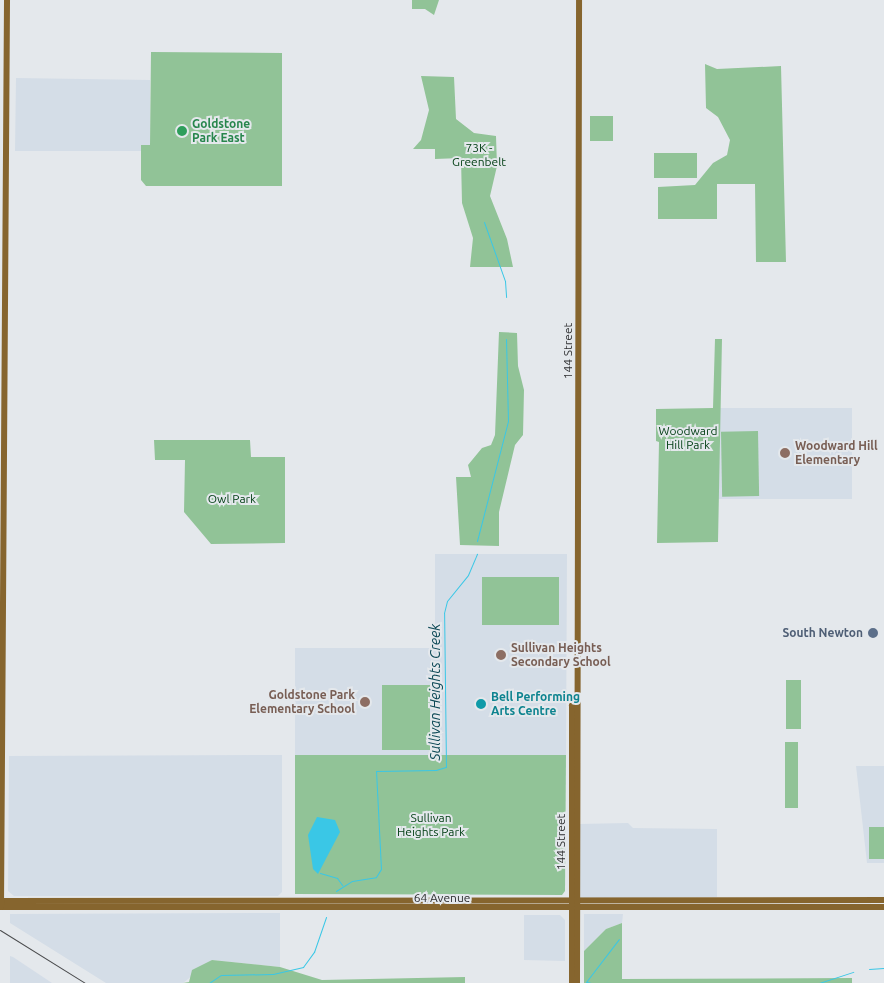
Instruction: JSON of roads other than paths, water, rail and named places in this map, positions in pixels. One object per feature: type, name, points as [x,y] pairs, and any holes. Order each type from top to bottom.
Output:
[{"type":"main road","points":[[1,904],[7,0]]},
{"type":"main road","name":"144 Street","points":[[577,983],[577,909],[574,900],[579,0]]},
{"type":"main road","name":"144 Street","points":[[572,983],[570,909],[574,900]]},
{"type":"main road","points":[[647,908],[693,900]]},
{"type":"main road","name":"64 Avenue","points":[[1,904],[884,900]]},
{"type":"main road","points":[[425,909],[463,901]]},
{"type":"main road","points":[[473,908],[504,901]]},
{"type":"main road","name":"64 Avenue","points":[[1,904],[425,909],[884,907]]},
{"type":"water","points":[[317,817],[335,820],[340,832],[318,874],[313,869],[308,835]]},
{"type":"waterway","name":"Sullivan Heights Creek","points":[[484,222],[505,281],[506,297]]},
{"type":"waterway","name":"Sullivan Heights Creek","points":[[477,541],[508,421],[506,339]]},
{"type":"waterway","name":"Sullivan Heights Creek","points":[[336,891],[352,881],[376,877],[381,869],[376,771],[436,770],[446,767],[444,613],[447,601],[468,575],[477,554]]},
{"type":"waterway","points":[[320,873],[337,878],[342,885]]},
{"type":"waterway","name":"Sullivan Heights Creek","points":[[209,983],[221,975],[273,974],[303,967],[314,952],[326,917]]},
{"type":"waterway","points":[[586,982],[619,939]]},
{"type":"waterway","points":[[869,969],[884,968]]},
{"type":"waterway","points":[[819,983],[853,972]]},
{"type":"waterway","points":[[587,982],[591,983]]},
{"type":"railway","points":[[0,930],[85,983]]},
{"type":"place","name":"Goldstone Park East","points":[[182,131]]},
{"type":"place","name":"Woodward Hill Elementary","points":[[785,453]]},
{"type":"place","name":"South Newton","points":[[873,633]]},
{"type":"place","name":"Sullivan Heights Secondary School","points":[[501,655]]},
{"type":"place","name":"Goldstone Park Elementary School","points":[[365,702]]},
{"type":"place","name":"Bell Performing Arts Centre","points":[[481,704]]},
{"type":"park label","name":"73K - Greenbelt","points":[[479,155]]},
{"type":"park label","name":"Woodward Hill Park","points":[[688,438]]},
{"type":"park label","name":"Owl Park","points":[[232,499]]},
{"type":"park label","name":"Sullivan Heights Park","points":[[431,825]]}]
